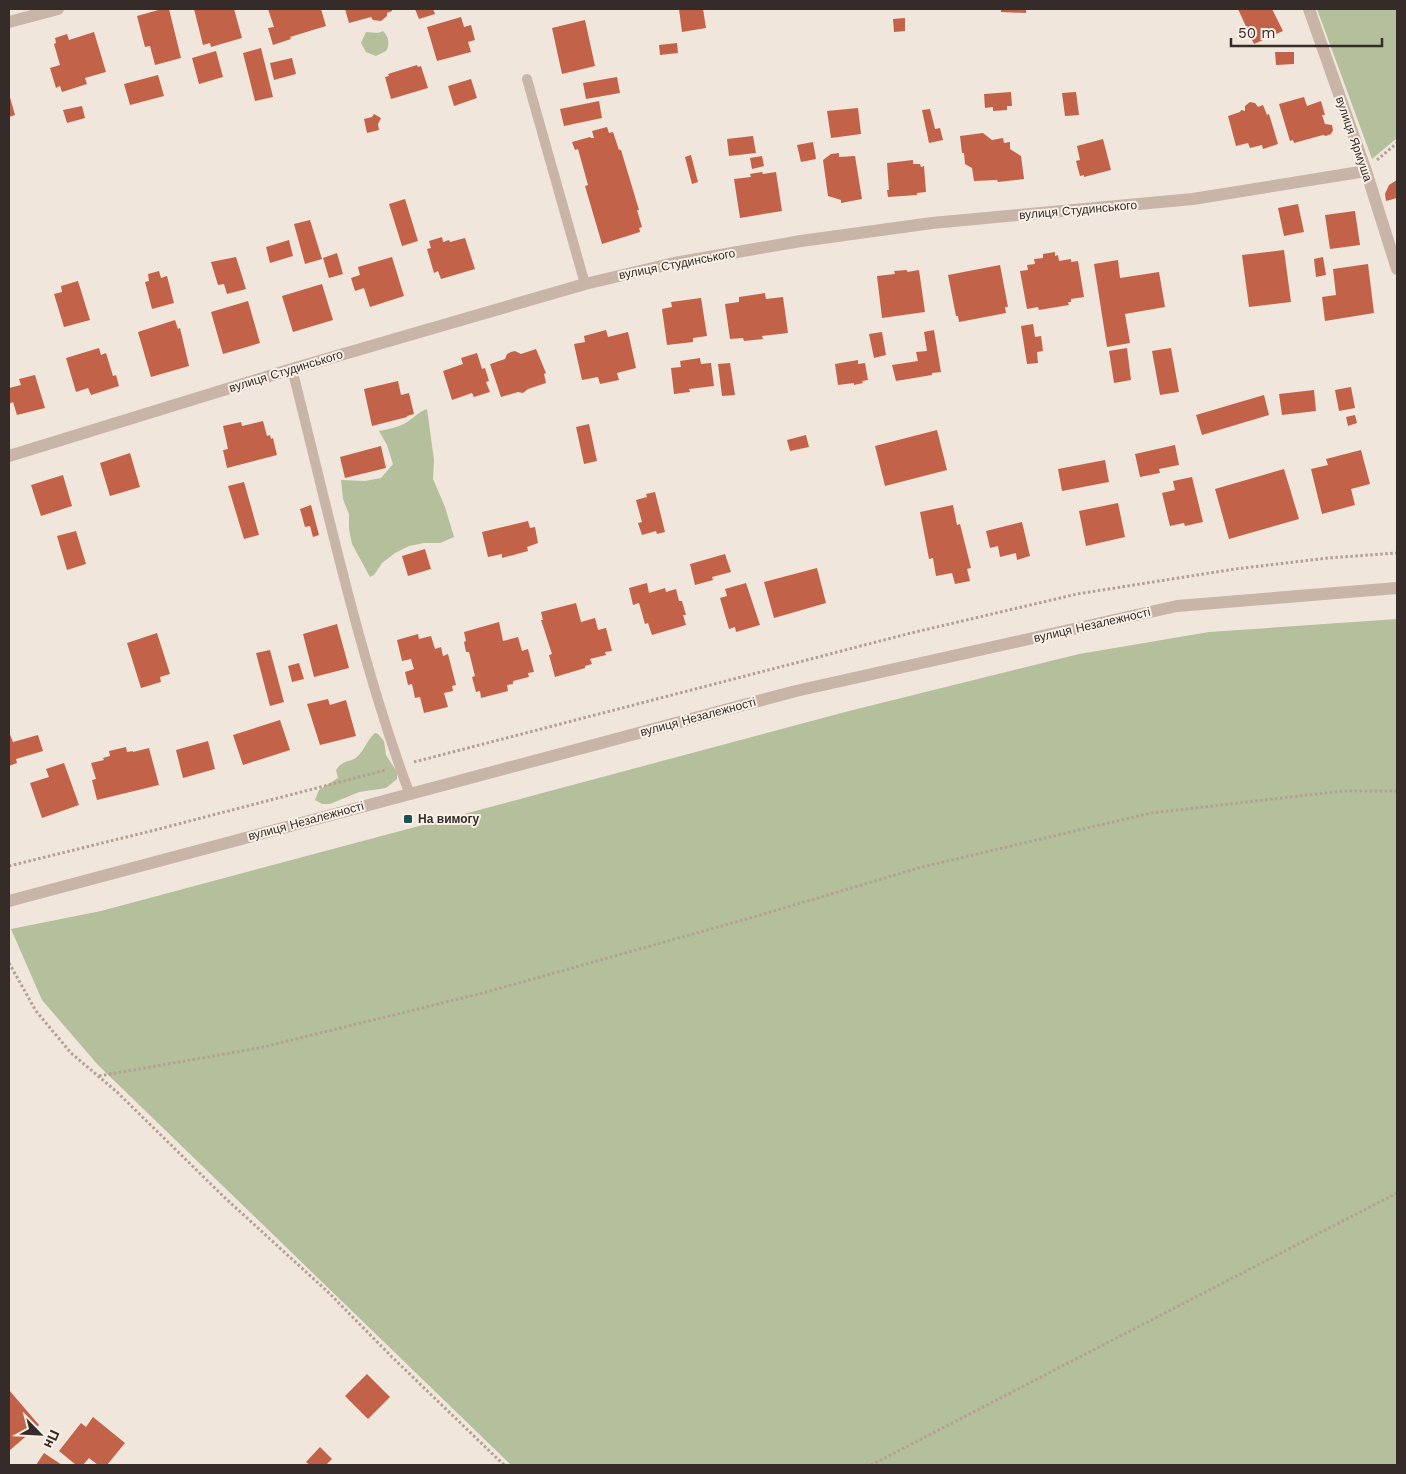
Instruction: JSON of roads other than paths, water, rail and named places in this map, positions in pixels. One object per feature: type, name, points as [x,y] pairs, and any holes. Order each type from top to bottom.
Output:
[{"type":"street","points":[[9,22],[58,9]]},
{"type":"street","name":"вулиця Ярмуша","points":[[1308,9],[1366,171],[1397,269]]},
{"type":"street","name":"вулиця Студинського","points":[[9,456],[292,369],[585,284],[674,263],[801,241],[932,223],[1193,199],[1366,171]]},
{"type":"street","name":"вулиця Незалежності","points":[[9,901],[796,691],[1177,606],[1397,588]]},
{"type":"lane","points":[[527,79],[585,284]]},
{"type":"lane","points":[[292,369],[360,636],[399,766],[410,795]]},
{"type":"place","name":"На вимогу","points":[[408,819]]}]
